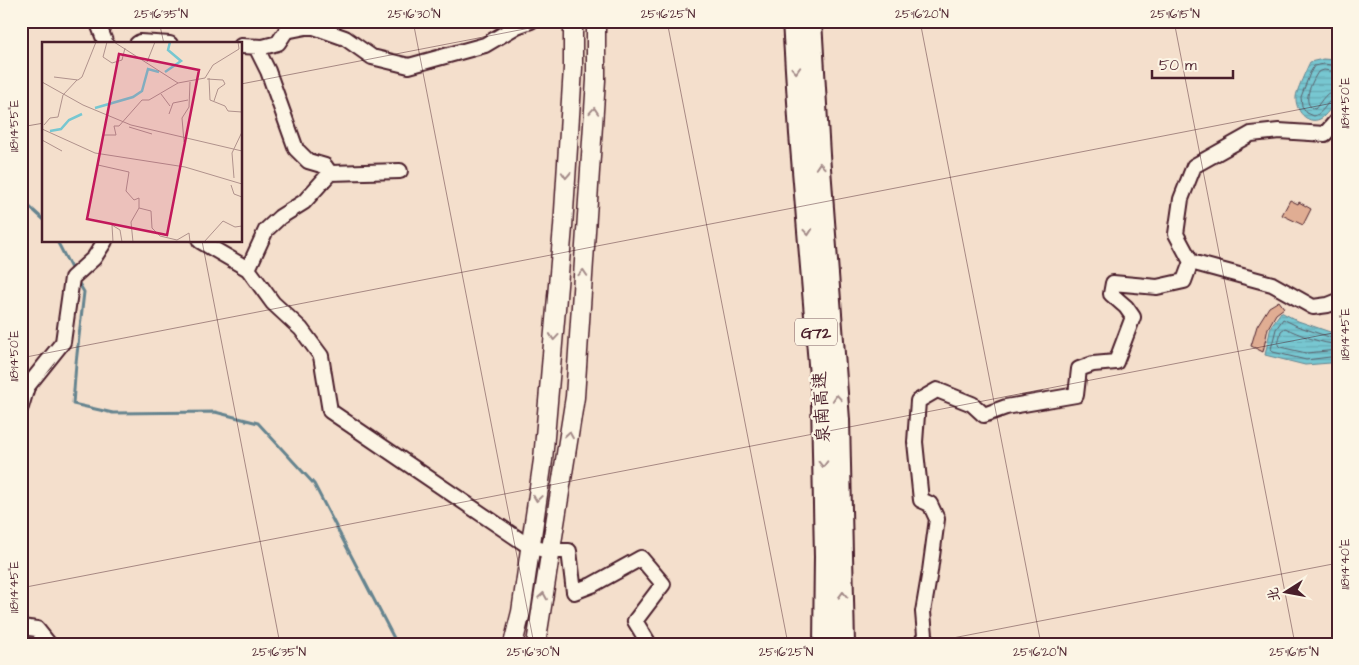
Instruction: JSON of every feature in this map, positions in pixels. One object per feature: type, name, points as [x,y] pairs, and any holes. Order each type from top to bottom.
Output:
[{"type":"highway","name":"泉南高速","points":[[793,21],[800,134],[822,400],[825,557],[824,644]]},
{"type":"highway","name":"泉南高速","points":[[812,21],[819,155],[839,420],[844,644]]},
{"type":"main road","points":[[513,644],[521,612],[543,460],[563,227],[573,68],[573,21]]},
{"type":"main road","points":[[536,644],[575,397],[596,80],[596,21]]},
{"type":"street","points":[[97,21],[105,42]]},
{"type":"street","points":[[242,46],[264,47],[278,43],[286,31],[311,26],[345,38],[372,57],[409,66],[485,44],[517,26],[531,21]]},
{"type":"street","points":[[256,47],[268,72],[296,150],[308,160],[326,166],[330,173]]},
{"type":"street","points":[[1338,119],[1325,134],[1279,131],[1251,134],[1194,166],[1181,200],[1176,234],[1191,262],[1272,284],[1313,307],[1328,305],[1338,301]]},
{"type":"street","points":[[248,269],[266,230],[280,217],[304,202],[330,173],[400,171]]},
{"type":"street","points":[[21,407],[27,387],[62,342],[72,278],[94,258],[104,242]]},
{"type":"street","points":[[202,242],[248,269],[273,303],[301,329],[321,356],[330,411],[530,547],[550,551],[569,551],[574,592],[592,585],[642,558],[663,584],[635,621],[649,644]]},
{"type":"street","points":[[921,644],[924,634],[923,612],[937,519],[930,504],[921,500],[915,442],[918,401],[937,390],[972,404],[984,415],[1006,407],[1076,395],[1079,369],[1093,364],[1116,362],[1133,317],[1126,307],[1111,294],[1113,283],[1157,288],[1184,281],[1191,262]]},
{"type":"street","points":[[21,627],[37,629],[49,644]]},
{"type":"water","points":[[1323,59],[1335,60],[1338,64],[1338,96],[1332,107],[1322,118],[1311,120],[1306,118],[1300,111],[1296,102],[1296,94],[1310,62]]},
{"type":"water","points":[[1281,312],[1298,321],[1338,333],[1338,361],[1305,365],[1265,355],[1271,326]]},
{"type":"building","points":[[1290,200],[1298,204],[1299,202],[1311,209],[1303,225],[1282,215]]},
{"type":"building","points":[[1279,301],[1284,308],[1276,314],[1268,328],[1263,352],[1251,346],[1257,326],[1269,307]]},
{"type":"waterway","points":[[21,199],[42,218]]},
{"type":"waterway","points":[[58,242],[73,272]]},
{"type":"waterway","points":[[77,280],[84,292],[73,404],[113,413],[215,412],[258,423],[314,484],[397,644]]}]
